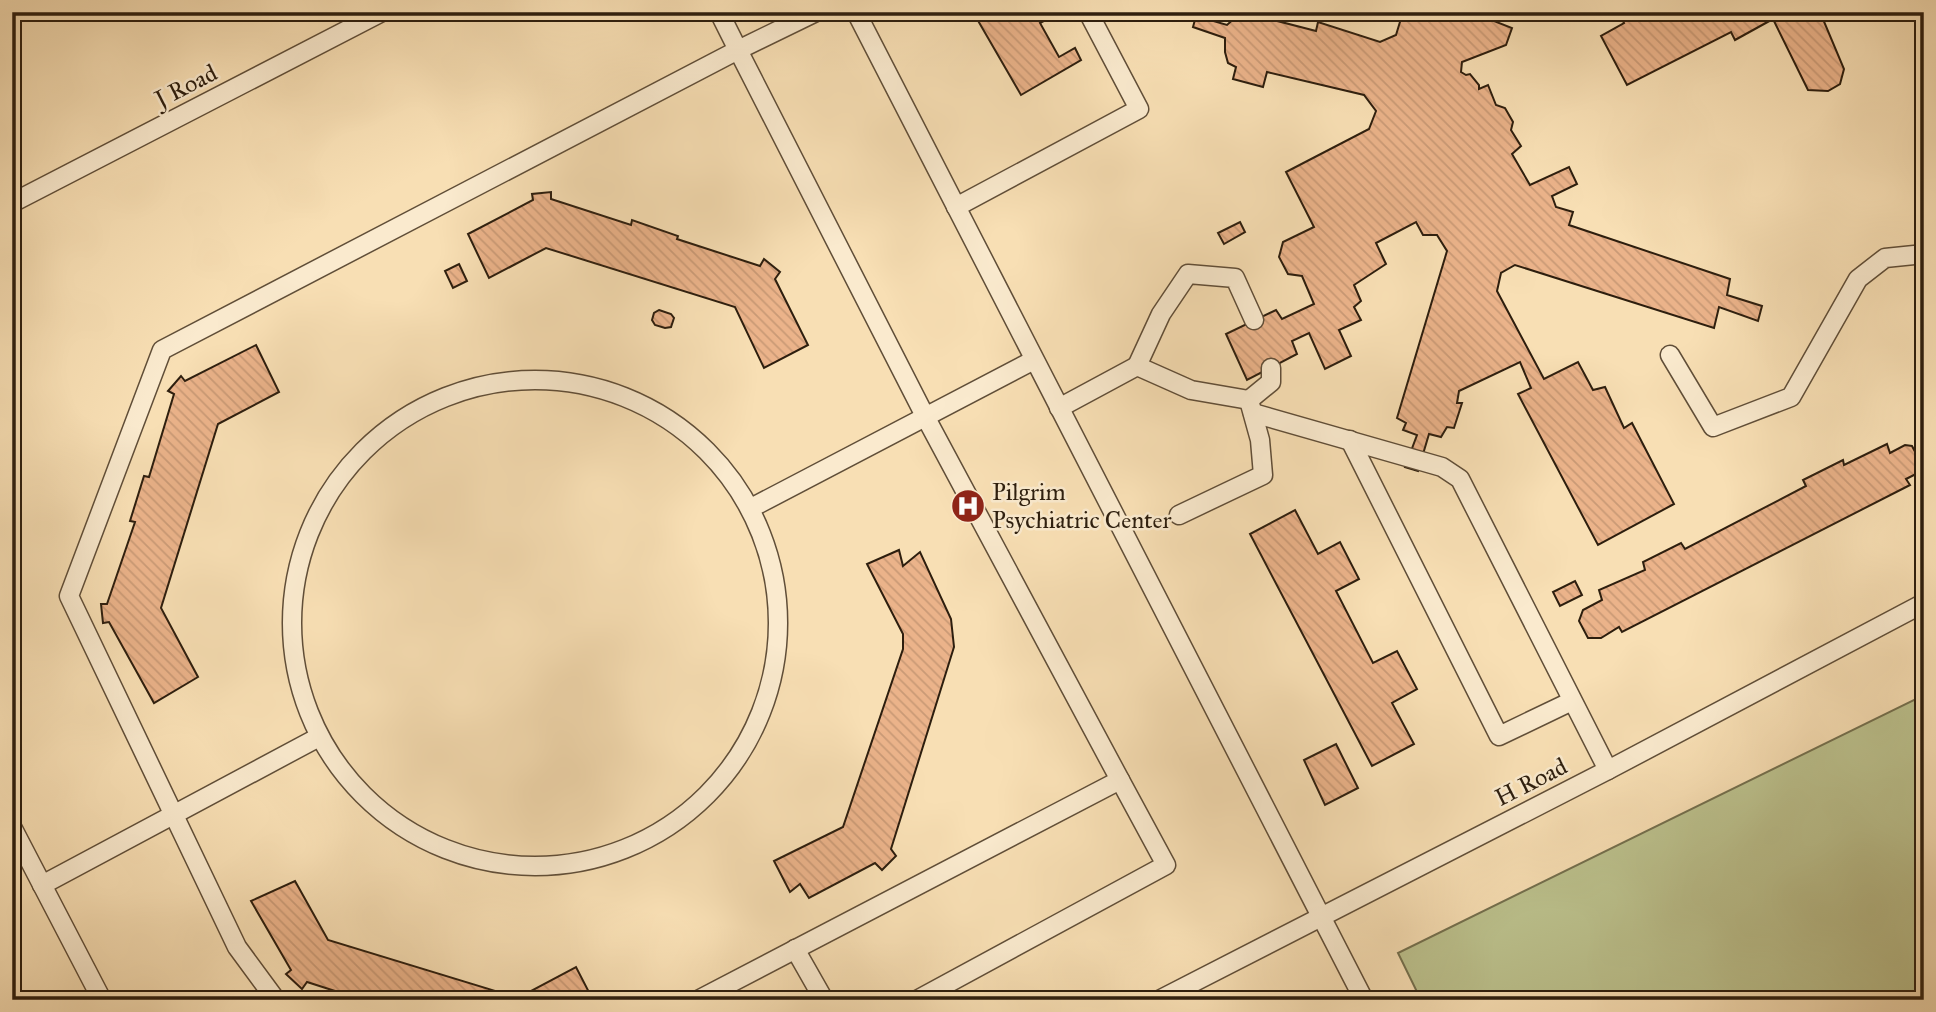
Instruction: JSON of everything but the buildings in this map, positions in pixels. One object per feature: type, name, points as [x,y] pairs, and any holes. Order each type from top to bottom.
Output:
[{"type":"lane","name":"J Road","points":[[12,203],[382,12]]},
{"type":"lane","points":[[719,12],[926,418],[1166,865],[917,1000]]},
{"type":"lane","points":[[276,1000],[237,947],[69,596],[162,349],[816,12]]},
{"type":"lane","points":[[856,12],[1364,1000]]},
{"type":"lane","points":[[956,207],[1139,109],[1088,12]]},
{"type":"lane","points":[[1670,355],[1713,427],[1791,397],[1858,279],[1885,258],[1924,254]]},
{"type":"lane","points":[[1059,408],[1137,366],[1161,314],[1188,274],[1235,278],[1254,320]]},
{"type":"lane","points":[[751,508],[1034,360]]},
{"type":"lane","points":[[1137,366],[1191,390],[1443,467],[1460,479],[1608,770]]},
{"type":"lane","points":[[1251,407],[1271,382],[1271,368]]},
{"type":"lane","points":[[531,379],[597,387],[659,413],[712,454],[751,508],[770,554],[780,623],[770,692],[741,755],[695,808],[660,833],[622,851],[547,867],[472,858],[402,828],[346,777],[319,737],[306,708],[297,677],[291,610],[304,543],[335,483],[382,433],[421,407],[464,390],[531,379]]},
{"type":"lane","points":[[1179,515],[1263,475],[1260,440],[1251,407]]},
{"type":"lane","points":[[1350,440],[1499,736],[1572,701]]},
{"type":"lane","name":"H Road","points":[[1159,1000],[1608,770],[1924,603]]},
{"type":"lane","points":[[42,885],[319,737]]},
{"type":"lane","points":[[698,1000],[1120,780]]},
{"type":"lane","points":[[12,827],[102,1000]]},
{"type":"lane","points":[[795,949],[824,1000]]},
{"type":"green space","points":[[1924,695],[1924,1000],[1421,1000],[1398,953]]},
{"type":"place","name":"Pilgrim Psychiatric Center","points":[[968,506]]}]
